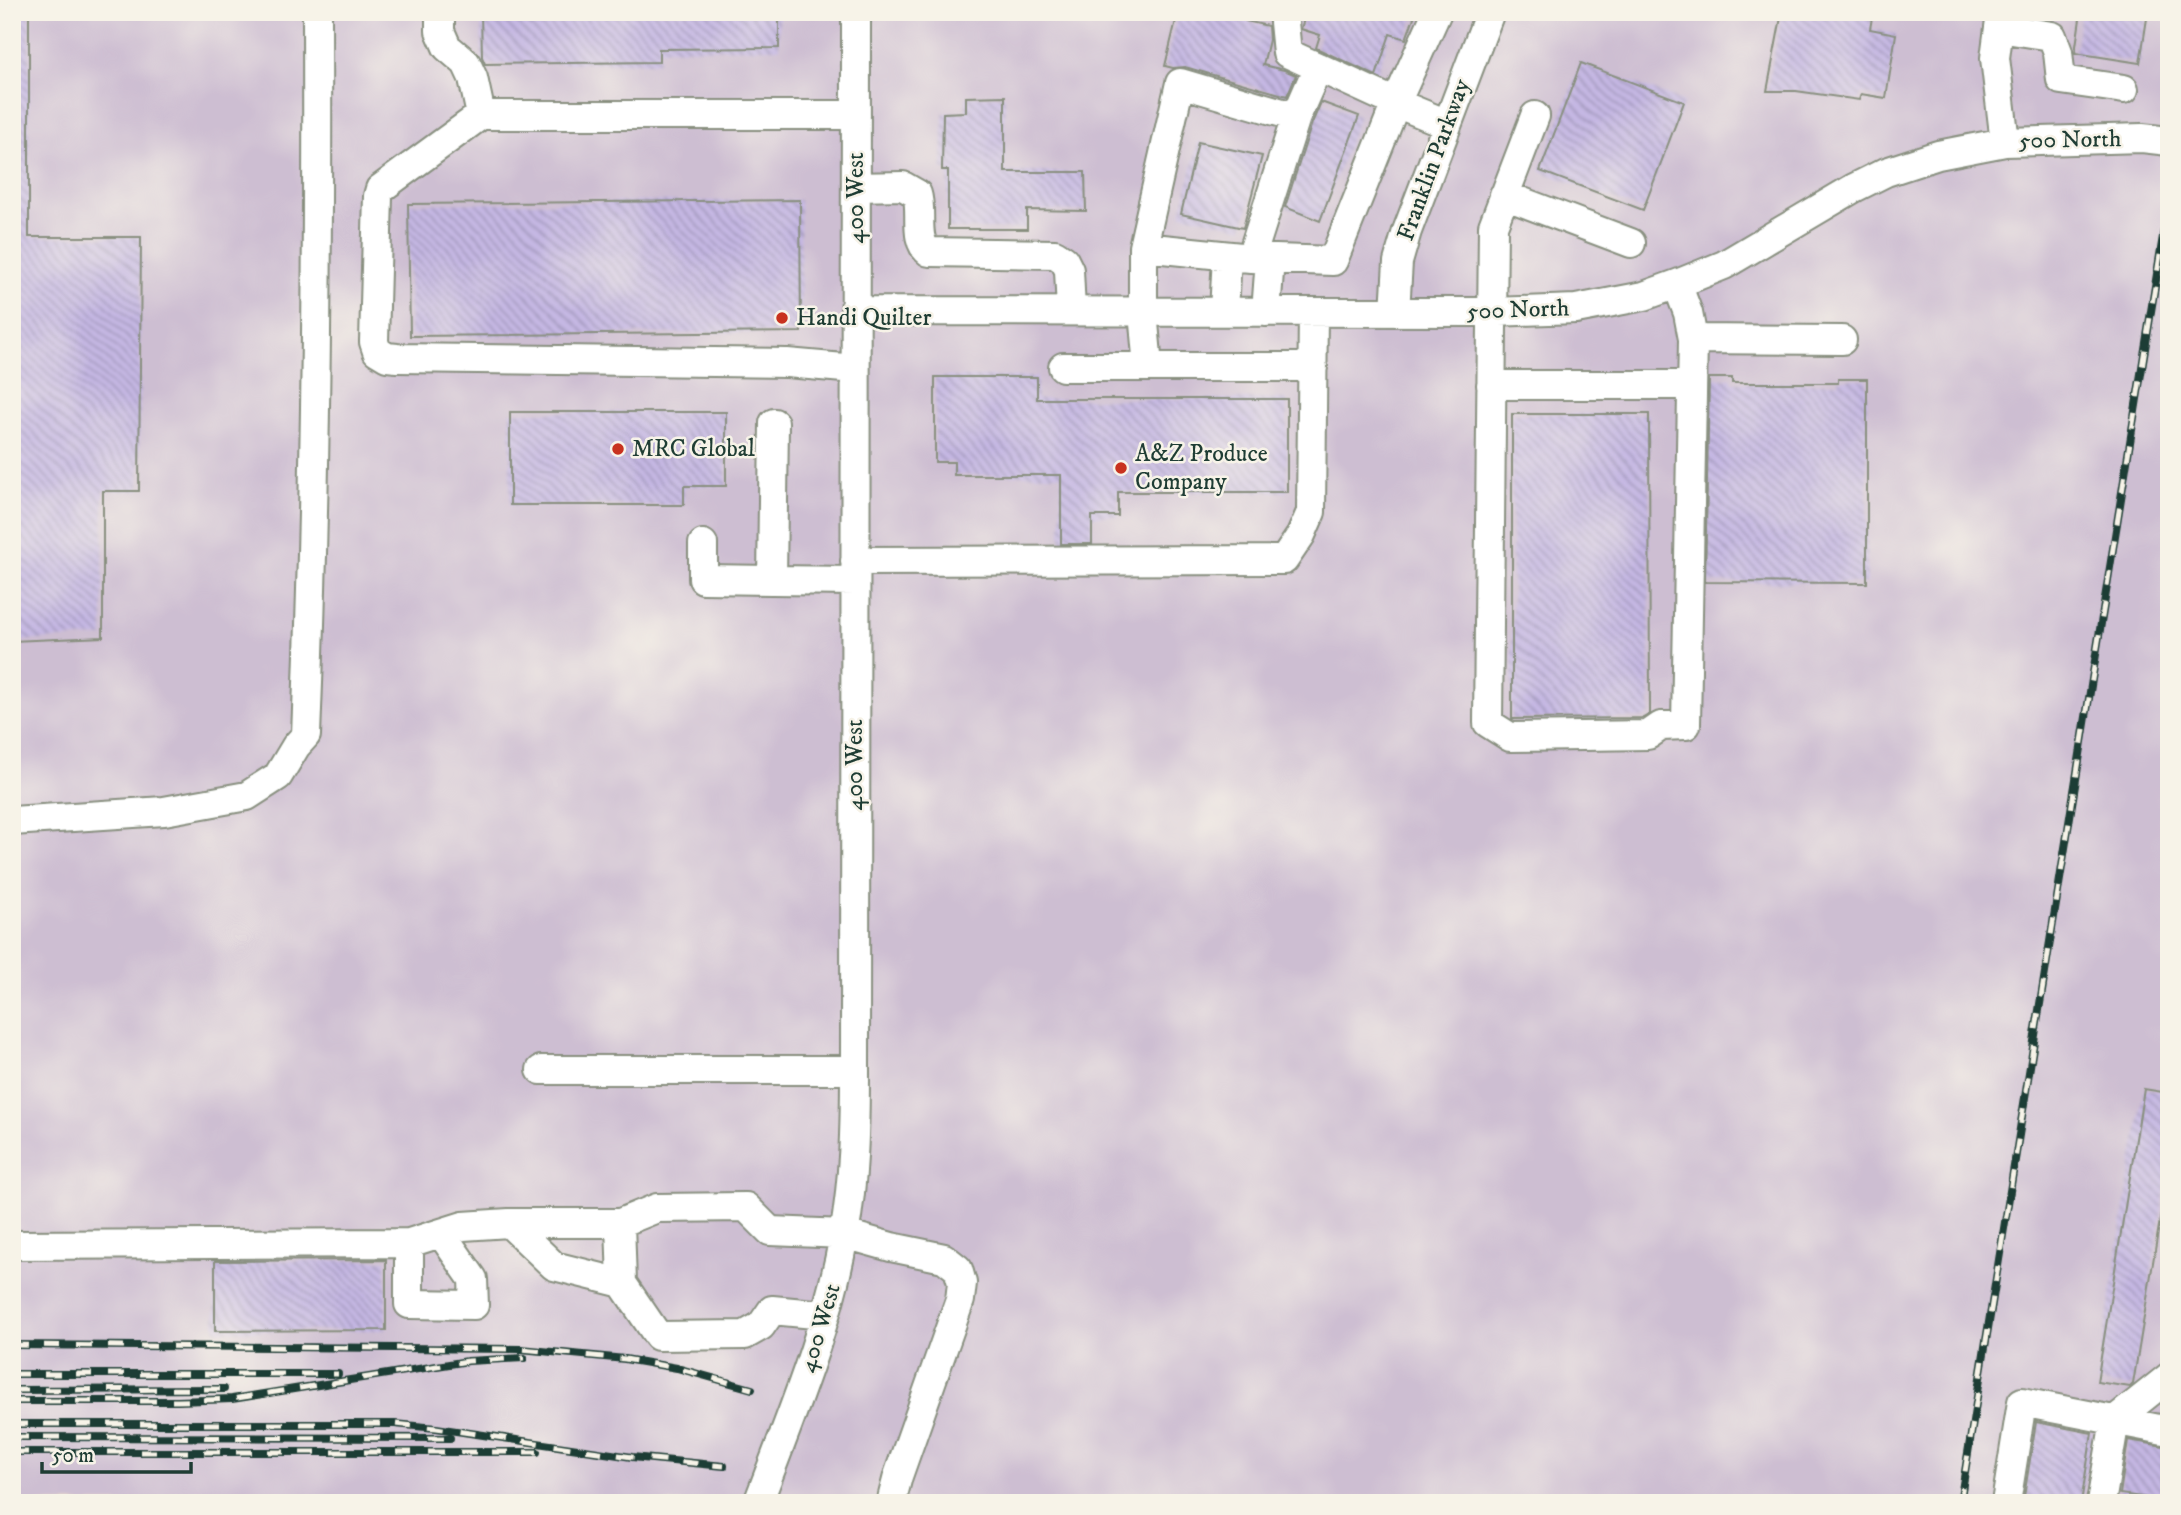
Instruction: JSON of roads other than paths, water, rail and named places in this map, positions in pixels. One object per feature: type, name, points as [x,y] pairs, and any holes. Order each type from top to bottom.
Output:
[{"type":"street","points":[[12,821],[164,811],[247,796],[278,776],[306,735],[313,559],[318,198],[317,12]]},
{"type":"street","points":[[440,12],[440,31],[447,47],[466,63],[473,78],[481,115]]},
{"type":"street","name":"400 West","points":[[758,1503],[809,1367],[825,1315],[845,1234],[853,1159],[856,12]]},
{"type":"street","points":[[1283,12],[1287,53],[1447,124]]},
{"type":"street","points":[[1143,247],[1249,257],[1333,261],[1396,103],[1437,12]]},
{"type":"street","name":"Franklin Parkway","points":[[1395,312],[1396,277],[1402,248],[1490,12]]},
{"type":"street","points":[[2005,142],[1995,58],[2000,20],[2054,24],[2061,80],[2124,89]]},
{"type":"street","points":[[1224,311],[1249,257],[1296,117],[1318,67]]},
{"type":"street","points":[[1148,366],[1143,312],[1143,247],[1180,83],[1296,117]]},
{"type":"street","points":[[856,115],[481,115],[380,189],[374,342],[377,351],[387,357],[397,358],[787,363],[856,369]]},
{"type":"street","points":[[1535,116],[1493,226],[1488,723],[1510,737],[1648,735],[1661,726],[1686,725],[1693,339],[1688,313],[1677,284]]},
{"type":"street","name":"500 North","points":[[856,311],[1493,312],[1576,309],[1644,296],[1724,265],[1854,188],[1886,172],[1938,155],[2005,142],[2157,140]]},
{"type":"street","points":[[856,187],[903,186],[917,194],[920,202],[921,242],[929,252],[1055,254],[1064,260],[1069,271],[1072,311]]},
{"type":"street","points":[[1504,195],[1631,243]]},
{"type":"street","points":[[1249,257],[1266,312]]},
{"type":"street","points":[[703,544],[703,579],[772,580],[855,571],[1284,560],[1301,535],[1311,512],[1313,312]]},
{"type":"street","points":[[1693,339],[1842,340]]},
{"type":"street","points":[[1063,366],[1313,366]]},
{"type":"street","points":[[1491,385],[1692,385]]},
{"type":"street","points":[[772,580],[774,423]]},
{"type":"street","points":[[541,1070],[855,1070]]},
{"type":"street","points":[[12,1245],[409,1243],[463,1226],[509,1223],[620,1223],[657,1208],[746,1207],[770,1231],[845,1234],[944,1258],[958,1269],[962,1283],[960,1300],[891,1503]]},
{"type":"street","points":[[509,1223],[554,1266],[622,1283]]},
{"type":"street","points":[[620,1223],[622,1283],[658,1336],[745,1335],[761,1326],[772,1310],[825,1315]]},
{"type":"street","points":[[409,1243],[409,1304],[474,1305],[473,1279],[441,1233]]},
{"type":"street","points":[[2101,1503],[2115,1420],[2169,1377]]},
{"type":"street","points":[[2006,1503],[2022,1402],[2169,1431]]},
{"type":"railway","points":[[1960,1503],[2169,199]]},
{"type":"railway","points":[[12,1345],[521,1349],[625,1359],[677,1368],[752,1389]]},
{"type":"railway","points":[[12,1401],[232,1399],[468,1361],[524,1358]]},
{"type":"railway","points":[[12,1374],[338,1374]]},
{"type":"railway","points":[[12,1390],[224,1389]]},
{"type":"railway","points":[[12,1424],[395,1424],[632,1457],[724,1466]]},
{"type":"railway","points":[[12,1437],[450,1438]]},
{"type":"railway","points":[[12,1452],[537,1452]]},
{"type":"place","name":"Handi Quilter","points":[[782,318]]},
{"type":"place","name":"MRC Global","points":[[618,449]]},
{"type":"place","name":"A&Z Produce Company","points":[[1121,468]]}]
